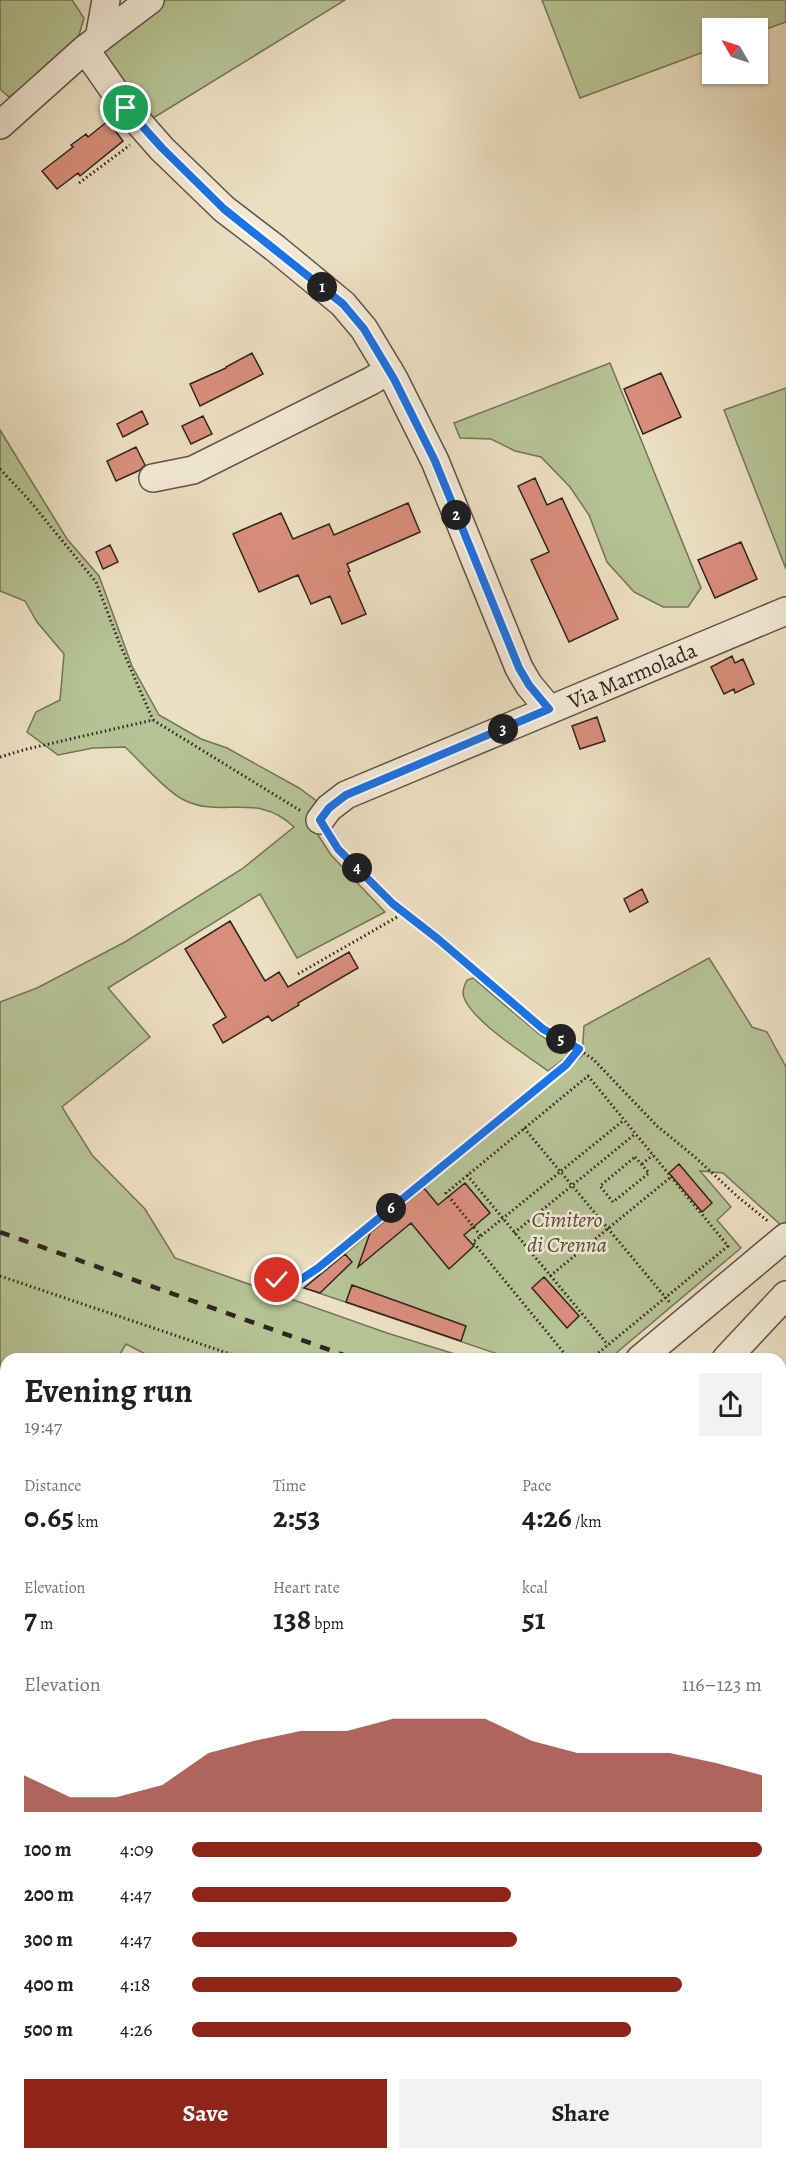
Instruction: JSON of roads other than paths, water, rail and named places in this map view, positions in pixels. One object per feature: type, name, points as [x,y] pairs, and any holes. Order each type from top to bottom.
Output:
[{"type":"street","points":[[106,0],[92,44],[126,108],[224,209],[343,304],[364,329],[389,370],[435,461],[519,668],[529,685],[549,709]]},
{"type":"street","points":[[0,125],[92,44],[150,0]]},
{"type":"street","points":[[153,478],[193,470],[389,370]]},
{"type":"street","name":"Via Marmolada","points":[[320,820],[329,808],[346,795],[786,611]]},
{"type":"street","points":[[647,1353],[783,1245]]},
{"type":"street","points":[[732,1353],[786,1295]]},
{"type":"railway","points":[[0,1232],[338,1353]]},
{"type":"park label","name":"Cimitero di Crenna","points":[[567,1232]]}]
